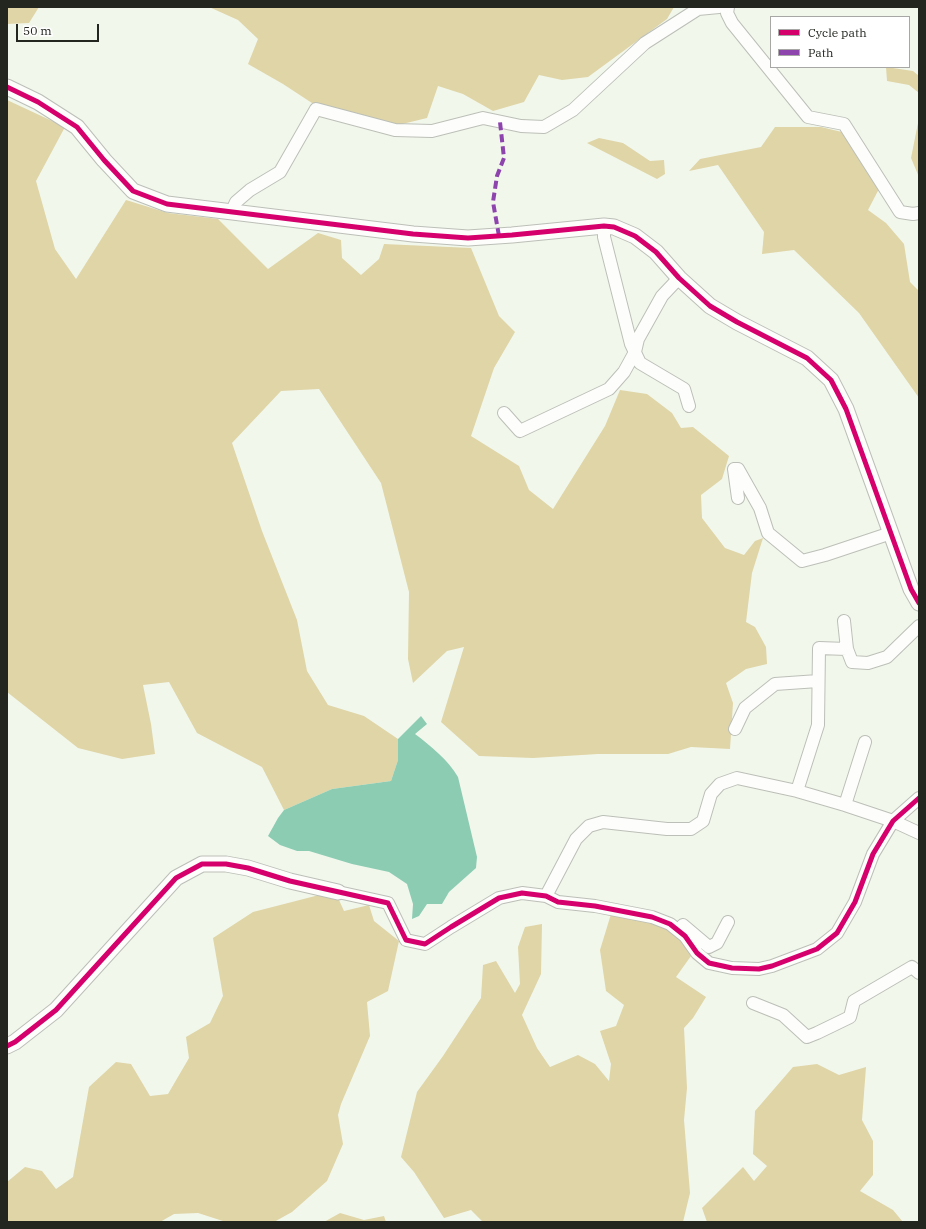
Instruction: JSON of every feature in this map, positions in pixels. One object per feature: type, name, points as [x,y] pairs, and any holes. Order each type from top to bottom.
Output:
[{"type":"street","points":[[232,211],[236,202],[250,190],[280,172],[316,109],[395,130],[432,131],[483,118],[521,126],[544,127],[573,110],[645,43],[698,9],[719,7]]},
{"type":"street","points":[[728,7],[727,13],[732,23],[808,117],[844,124],[900,212],[912,214],[919,213]]},
{"type":"street","points":[[7,87],[38,102],[77,127],[104,160],[133,191],[167,204],[413,234],[468,238],[604,226],[614,227],[635,236],[656,252],[679,278],[710,306],[737,322],[807,358],[830,380],[846,409],[912,589],[919,603]]},
{"type":"street","points":[[604,226],[604,237],[631,344],[640,363],[684,388],[689,406]]},
{"type":"street","points":[[504,413],[520,430],[609,389],[624,372],[635,352],[638,339],[662,296],[679,278]]},
{"type":"street","points":[[738,498],[734,469],[738,469],[760,508],[768,533],[802,560],[825,555],[891,533]]},
{"type":"street","points":[[844,621],[847,649],[852,662],[868,663],[887,657],[919,626]]},
{"type":"street","points":[[796,791],[818,725],[819,648],[847,649]]},
{"type":"street","points":[[735,729],[745,708],[775,684],[818,681]]},
{"type":"street","points":[[845,805],[864,742]]},
{"type":"street","points":[[546,896],[576,839],[589,826],[603,822],[667,829],[691,829],[703,821],[711,794],[720,784],[737,778],[796,791],[845,805],[919,833]]},
{"type":"street","points":[[7,1046],[15,1042],[56,1010],[176,878],[202,864],[226,864],[248,868],[290,881],[388,903],[406,940],[425,944],[499,898],[522,893],[546,896],[558,902],[596,906],[652,917],[670,924],[685,936],[697,953],[709,963],[732,968],[759,969],[817,949],[837,933],[855,902],[873,854],[893,822],[919,798]]},
{"type":"street","points":[[652,917],[675,918],[709,948],[716,943],[728,922]]},
{"type":"street","points":[[753,1003],[783,1015],[807,1037],[818,1034],[850,1017],[854,1001],[912,967],[919,973]]},
{"type":"shaded area","points":[[7,7],[39,7],[29,23],[7,24]]},
{"type":"shaded area","points":[[209,7],[674,7],[667,19],[588,77],[562,80],[539,75],[524,102],[493,111],[463,94],[438,86],[427,118],[398,125],[315,105],[283,84],[248,64],[258,39],[238,20]]},
{"type":"shaded area","points":[[886,68],[913,71],[919,76],[919,93],[909,85],[887,81]]},
{"type":"shaded area","points":[[7,100],[65,127],[36,181],[55,249],[76,279],[126,200],[168,213],[218,219],[268,269],[318,233],[341,240],[342,258],[361,275],[379,259],[384,244],[471,248],[499,316],[515,332],[494,368],[471,436],[519,466],[529,490],[553,509],[605,426],[620,390],[647,394],[672,413],[681,428],[693,427],[729,456],[722,479],[701,495],[702,518],[725,548],[744,555],[755,541],[763,538],[752,573],[746,622],[755,627],[766,647],[767,664],[746,669],[726,683],[733,703],[730,749],[691,747],[668,754],[598,754],[533,758],[479,756],[441,722],[464,647],[447,651],[413,683],[408,659],[409,592],[381,483],[319,389],[281,391],[232,443],[262,531],[297,620],[307,671],[328,705],[364,716],[398,739],[398,760],[391,781],[332,789],[284,810],[262,767],[197,733],[169,682],[143,685],[155,754],[122,759],[78,748],[7,692]]},
{"type":"shaded area","points":[[919,118],[919,177],[911,158]]},
{"type":"shaded area","points":[[775,127],[821,127],[846,133],[880,187],[868,210],[886,223],[904,244],[910,282],[919,291],[919,398],[859,313],[794,250],[762,254],[764,232],[718,165],[689,171],[700,159],[761,147]]},
{"type":"shaded area","points":[[599,138],[623,143],[650,161],[664,160],[665,174],[657,179],[587,143]]},
{"type":"shaded area","points":[[421,716],[427,724],[415,734],[444,759],[458,777],[477,857],[476,868],[449,892],[442,904],[427,904],[419,916],[412,919],[413,904],[407,884],[389,872],[352,864],[309,851],[297,851],[280,845],[268,836],[284,810],[332,789],[391,781],[398,760],[398,739]]},
{"type":"shaded area","points":[[323,894],[339,900],[344,911],[369,905],[374,921],[399,941],[388,991],[367,1002],[370,1036],[341,1104],[338,1115],[343,1144],[327,1181],[292,1212],[274,1222],[226,1222],[198,1213],[174,1214],[160,1222],[7,1222],[7,1182],[25,1167],[42,1171],[56,1189],[73,1177],[89,1087],[116,1062],[131,1064],[150,1096],[168,1094],[189,1058],[186,1037],[210,1023],[223,996],[213,938],[253,912]]},
{"type":"shaded area","points":[[611,914],[671,921],[691,956],[676,977],[706,997],[693,1018],[684,1028],[687,1088],[684,1120],[690,1193],[683,1222],[483,1222],[471,1210],[444,1218],[414,1172],[401,1157],[417,1092],[443,1056],[481,998],[483,965],[496,961],[515,993],[520,984],[518,947],[525,927],[542,924],[541,974],[522,1015],[537,1048],[550,1067],[578,1055],[595,1064],[609,1081],[611,1064],[600,1031],[616,1026],[624,1005],[606,991],[600,950]]},
{"type":"shaded area","points":[[817,1064],[839,1075],[866,1067],[862,1120],[873,1141],[873,1175],[860,1191],[893,1210],[903,1222],[707,1222],[702,1208],[743,1167],[754,1181],[767,1166],[753,1154],[755,1111],[793,1067]]},
{"type":"shaded area","points":[[340,1213],[364,1220],[384,1216],[386,1222],[324,1222]]},
{"type":"marked path","points":[[499,236],[493,202],[497,176],[504,158],[500,122]]},
{"type":"cycle path","points":[[7,87],[38,102],[77,127],[104,160],[133,191],[167,204],[413,234],[468,238],[604,226],[614,227],[635,236],[656,252],[679,278],[710,306],[737,322],[807,358],[831,380],[846,409],[911,589],[919,603]]},
{"type":"cycle path","points":[[7,1046],[15,1042],[56,1010],[176,878],[202,864],[226,864],[248,868],[290,881],[388,903],[406,940],[425,944],[499,898],[522,893],[546,896],[558,902],[595,906],[652,917],[670,924],[685,936],[697,953],[709,963],[732,968],[759,969],[772,966],[817,949],[837,933],[855,902],[873,854],[893,821],[919,798]]}]
